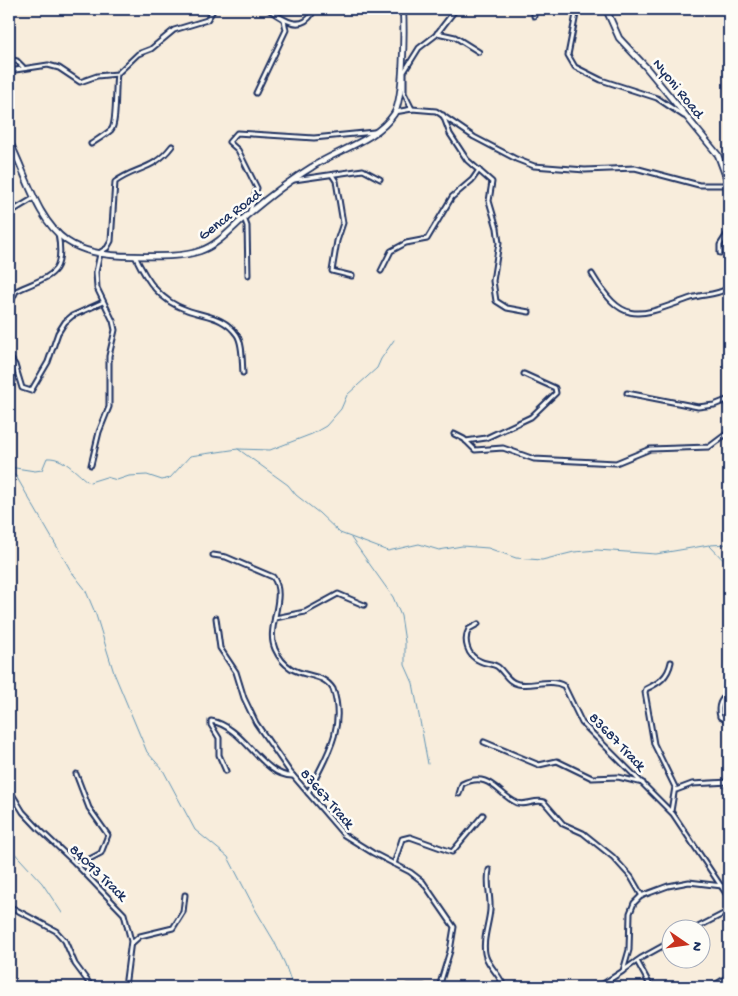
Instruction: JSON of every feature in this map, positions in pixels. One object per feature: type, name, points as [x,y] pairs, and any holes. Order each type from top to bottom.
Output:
[{"type":"street","points":[[9,71],[40,65],[54,66],[80,82],[97,76],[117,74],[138,54],[151,49],[174,30],[207,20],[214,9]]},
{"type":"street","points":[[268,9],[292,23],[300,23],[311,17],[312,9]]},
{"type":"street","points":[[403,9],[399,91],[395,112],[412,109],[430,109],[443,114],[474,137],[516,159],[534,166],[585,170],[635,168],[699,185],[729,185]]},
{"type":"street","points":[[412,109],[404,93],[404,72],[419,48],[437,33],[456,9]]},
{"type":"street","points":[[534,9],[534,16]]},
{"type":"street","points":[[577,9],[568,55],[575,67],[601,80],[657,98],[685,116]]},
{"type":"street","name":"Nyoni Road","points":[[606,9],[619,38],[645,66],[718,155],[729,185]]},
{"type":"street","points":[[724,9],[729,20]]},
{"type":"street","points":[[256,93],[286,30],[284,20]]},
{"type":"street","points":[[437,33],[455,37],[479,52]]},
{"type":"street","points":[[9,59],[17,60],[24,68]]},
{"type":"street","points":[[91,144],[111,130],[116,122],[114,100],[117,74]]},
{"type":"street","name":"Genca Road","points":[[9,141],[34,198],[58,233],[70,243],[98,254],[135,256],[185,254],[201,251],[219,241],[244,218],[311,167],[374,132],[389,120],[395,112]]},
{"type":"street","points":[[443,114],[453,140],[467,160],[489,178],[492,184],[488,201],[497,228],[499,243],[493,281],[494,296],[499,304],[507,308],[529,312]]},
{"type":"street","points":[[249,214],[257,188],[238,150],[228,142],[237,133],[314,138],[374,132]]},
{"type":"street","points":[[92,465],[99,432],[109,407],[111,395],[108,363],[115,326],[96,288],[96,281],[98,254],[107,248],[111,241],[115,182],[133,172],[154,164],[172,146]]},
{"type":"street","points":[[294,180],[363,170],[380,179]]},
{"type":"street","points":[[380,271],[390,251],[406,243],[427,240],[452,197],[479,170]]},
{"type":"street","points":[[332,175],[336,181],[343,223],[337,242],[332,270],[352,276]]},
{"type":"street","points":[[9,213],[34,198]]},
{"type":"street","points":[[244,218],[247,226],[248,275]]},
{"type":"street","points":[[720,254],[721,241],[729,230]]},
{"type":"street","points":[[9,306],[16,291],[46,279],[55,272],[60,255],[58,233]]},
{"type":"street","points":[[135,256],[149,282],[168,302],[188,311],[218,318],[237,334],[240,342],[243,373]]},
{"type":"street","points":[[592,274],[612,302],[632,314],[665,308],[691,298],[716,295],[729,288]]},
{"type":"street","points":[[9,356],[15,365],[22,388],[31,391],[48,362],[58,333],[65,322],[72,316],[103,302]]},
{"type":"street","points":[[466,441],[486,438],[531,417],[556,393],[555,388],[524,374]]},
{"type":"street","points":[[626,393],[673,400],[693,406],[709,406],[729,399]]},
{"type":"street","points":[[454,434],[466,441],[475,450],[508,448],[534,459],[610,464],[624,461],[650,449],[709,447],[729,432]]},
{"type":"street","points":[[213,555],[226,557],[273,577],[278,592],[272,639],[285,665],[293,671],[328,683],[334,693],[336,726],[334,743],[308,793]]},
{"type":"street","points":[[275,618],[305,612],[338,594],[364,605]]},
{"type":"street","name":"83667 Track","points":[[216,618],[220,648],[236,672],[244,698],[256,723],[294,776],[344,835],[410,872],[423,882],[454,927],[439,987]]},
{"type":"street","name":"83687 Track","points":[[478,624],[469,629],[465,638],[468,648],[476,660],[496,666],[514,683],[554,682],[564,686],[569,692],[579,718],[587,729],[670,811],[729,898]]},
{"type":"street","points":[[670,811],[676,790],[674,782],[654,744],[645,692],[666,675],[671,662]]},
{"type":"street","points":[[729,691],[720,702],[718,709],[722,720],[729,722]]},
{"type":"street","points":[[226,770],[220,754],[219,738],[211,725],[212,721],[233,731],[279,774],[294,776]]},
{"type":"street","points":[[484,742],[539,765],[557,761],[592,778],[618,777],[643,783]]},
{"type":"street","points":[[76,774],[89,808],[108,835],[101,853],[78,865]]},
{"type":"street","points":[[459,794],[462,784],[483,781],[496,785],[517,802],[544,802],[563,824],[583,833],[613,857],[631,878],[642,896]]},
{"type":"street","points":[[676,790],[692,784],[729,782]]},
{"type":"street","name":"84093 Track","points":[[9,789],[23,812],[122,910],[126,918],[131,944],[125,987]]},
{"type":"street","points":[[394,864],[402,839],[410,837],[452,852],[483,815]]},
{"type":"street","points":[[490,870],[488,884],[490,908],[485,951],[486,958],[504,987]]},
{"type":"street","points":[[623,971],[629,950],[630,913],[634,903],[642,896],[668,886],[688,882],[723,887]]},
{"type":"street","points":[[131,944],[140,936],[173,928],[185,907],[185,895]]},
{"type":"street","points":[[9,906],[56,931],[65,941],[75,964],[92,987]]},
{"type":"street","points":[[710,920],[729,910]]},
{"type":"street","points":[[592,987],[604,986],[637,961],[660,948]]},
{"type":"street","points":[[637,961],[651,987]]},
{"type":"street","points":[[712,987],[729,976]]},
{"type":"street","points":[[408,987],[423,987]]},
{"type":"waterway","points":[[90,482],[106,477],[117,480],[129,476],[147,475],[162,480],[170,478],[190,456],[238,449],[270,450],[312,434],[326,426],[341,409],[347,395],[377,368],[394,340]]},
{"type":"waterway","points":[[238,449],[288,485],[296,495],[340,533],[388,551],[419,544],[439,550],[462,546],[488,548],[516,558],[542,560],[574,552],[597,550],[656,554],[709,545],[729,566]]},
{"type":"waterway","points":[[9,467],[35,471],[42,470],[47,458],[53,458],[64,462],[87,481]]},
{"type":"waterway","points":[[9,472],[16,476],[71,571],[85,589],[96,615],[114,673],[147,752],[163,770],[195,830],[228,857],[274,941],[293,987]]},
{"type":"waterway","points":[[351,538],[393,597],[401,616],[405,642],[405,665],[413,683],[428,764]]},
{"type":"waterway","points":[[710,545],[729,544]]},
{"type":"waterway","points":[[9,847],[42,883],[62,913]]}]
